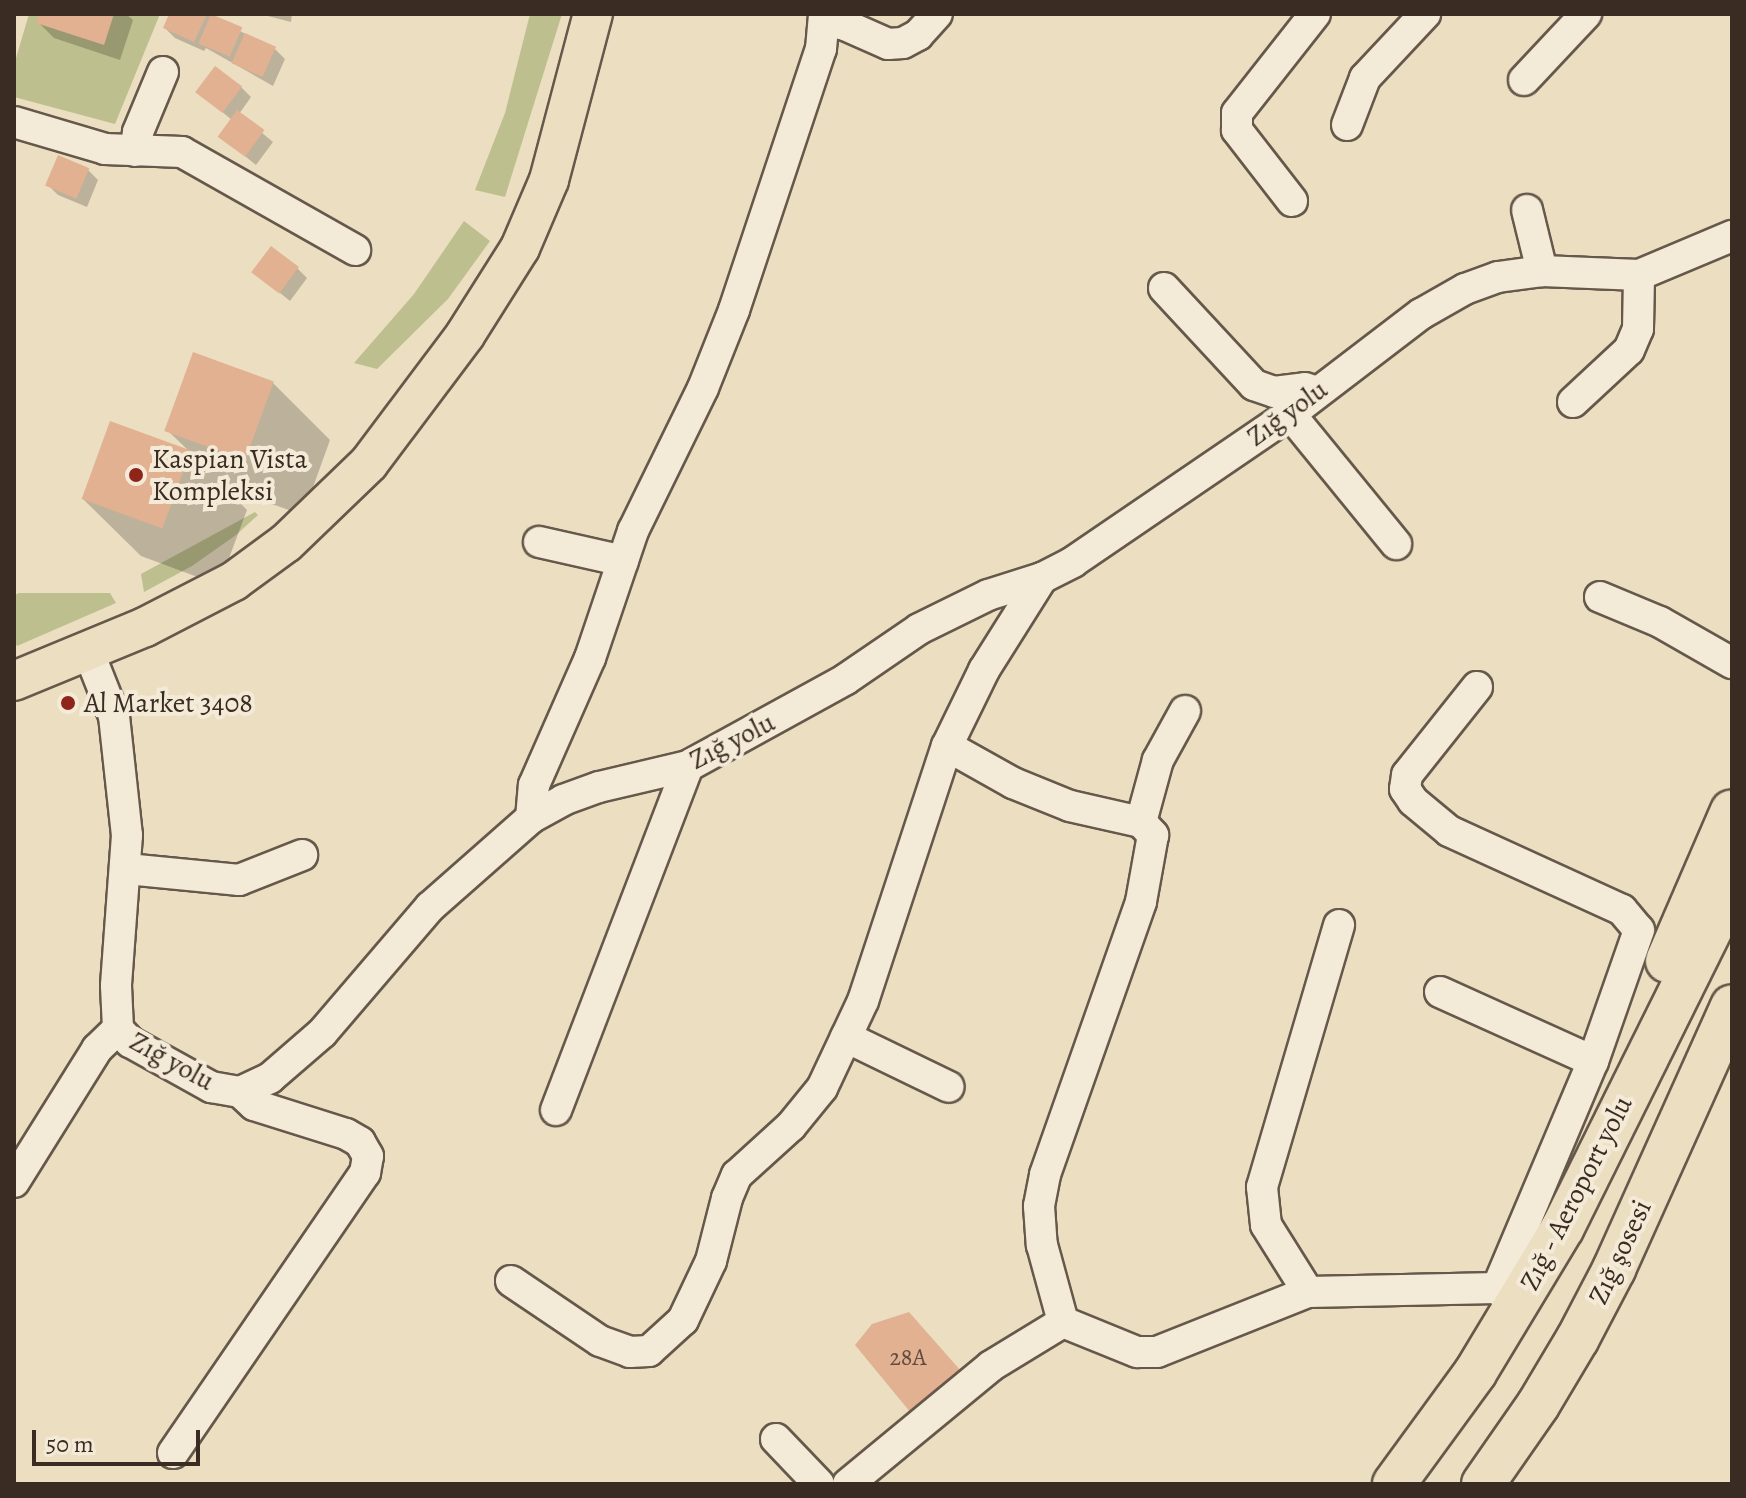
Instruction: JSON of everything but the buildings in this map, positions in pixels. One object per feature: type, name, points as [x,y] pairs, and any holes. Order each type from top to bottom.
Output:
[{"type":"highway","points":[[1563,1227],[1697,885],[1732,811]]},
{"type":"highway","name":"Zığ - Aeroport yolu","points":[[1394,1484],[1429,1440],[1507,1297],[1563,1227],[1732,887]]},
{"type":"highway","name":"Zığ şosesi","points":[[1483,1484],[1538,1405],[1614,1269],[1732,1006]]},
{"type":"main road","points":[[14,681],[89,653],[234,581],[286,543],[369,463],[420,399],[498,286],[537,212],[549,180],[593,14]]},
{"type":"street","points":[[531,818],[534,785],[590,658],[643,505],[703,388],[734,310],[821,49],[825,18],[888,44],[903,43],[918,35],[937,14]]},
{"type":"street","points":[[1292,201],[1237,130],[1237,113],[1315,14]]},
{"type":"street","points":[[1347,125],[1365,78],[1425,14]]},
{"type":"street","points":[[1524,80],[1586,14]]},
{"type":"street","points":[[135,151],[138,132],[163,72]]},
{"type":"street","points":[[14,122],[105,149],[182,152],[355,250]]},
{"type":"street","points":[[1527,210],[1542,271]]},
{"type":"street","name":"Zığ yolu","points":[[89,653],[114,716],[127,835],[127,869],[116,986],[118,1029],[130,1042],[211,1087],[240,1092],[270,1078],[322,1033],[430,907],[531,818],[563,800],[599,787],[688,766],[846,679],[919,629],[988,595],[1042,578],[1073,562],[1290,414],[1421,314],[1465,289],[1498,277],[1542,271],[1639,275],[1732,236]]},
{"type":"street","points":[[1573,402],[1629,350],[1638,329],[1639,275]]},
{"type":"street","points":[[1164,288],[1254,385],[1274,392],[1305,388],[1317,392]]},
{"type":"street","points":[[1290,414],[1396,544]]},
{"type":"street","points":[[539,542],[623,561]]},
{"type":"street","points":[[511,1281],[600,1341],[630,1352],[649,1351],[683,1320],[711,1261],[737,1175],[791,1126],[822,1088],[863,1001],[947,746],[984,670],[1042,578]]},
{"type":"street","points":[[1600,597],[1660,622],[1732,663]]},
{"type":"street","points":[[1063,1322],[1137,1352],[1157,1352],[1308,1292],[1507,1297],[1639,930],[1622,910],[1449,831],[1413,801],[1405,789],[1407,775],[1477,687]]},
{"type":"street","points":[[1141,822],[1158,760],[1185,711]]},
{"type":"street","points":[[947,746],[1013,783],[1056,801],[1141,822],[1153,835],[1141,902],[1045,1175],[1039,1206],[1042,1245],[1063,1322]]},
{"type":"street","points":[[556,1110],[688,766]]},
{"type":"street","points":[[127,869],[239,880],[302,855]]},
{"type":"street","points":[[1308,1292],[1266,1225],[1262,1187],[1339,925]]},
{"type":"street","points":[[1440,992],[1593,1061]]},
{"type":"street","points":[[14,1182],[97,1049],[118,1029]]},
{"type":"street","points":[[846,1037],[949,1087]]},
{"type":"street","points":[[173,1453],[365,1173],[368,1156],[360,1142],[346,1134],[254,1105],[240,1092]]},
{"type":"street","points":[[848,1484],[991,1366],[1063,1322]]},
{"type":"street","points":[[776,1439],[819,1484]]},
{"type":"green space","points":[[29,14],[160,14],[115,124],[14,97],[14,65]]},
{"type":"green space","points":[[530,14],[562,14],[505,197],[475,190],[505,113]]},
{"type":"green space","points":[[464,221],[490,241],[448,299],[377,369],[354,363],[414,294]]},
{"type":"green space","points":[[255,512],[258,515],[236,535],[192,566],[144,592],[141,574]]},
{"type":"green space","points":[[110,593],[116,603],[17,646],[14,640],[14,595]]},
{"type":"place","name":"Kaspian Vista Kompleksi","points":[[136,475]]},
{"type":"place","name":"Al Market 3408","points":[[68,703]]}]
